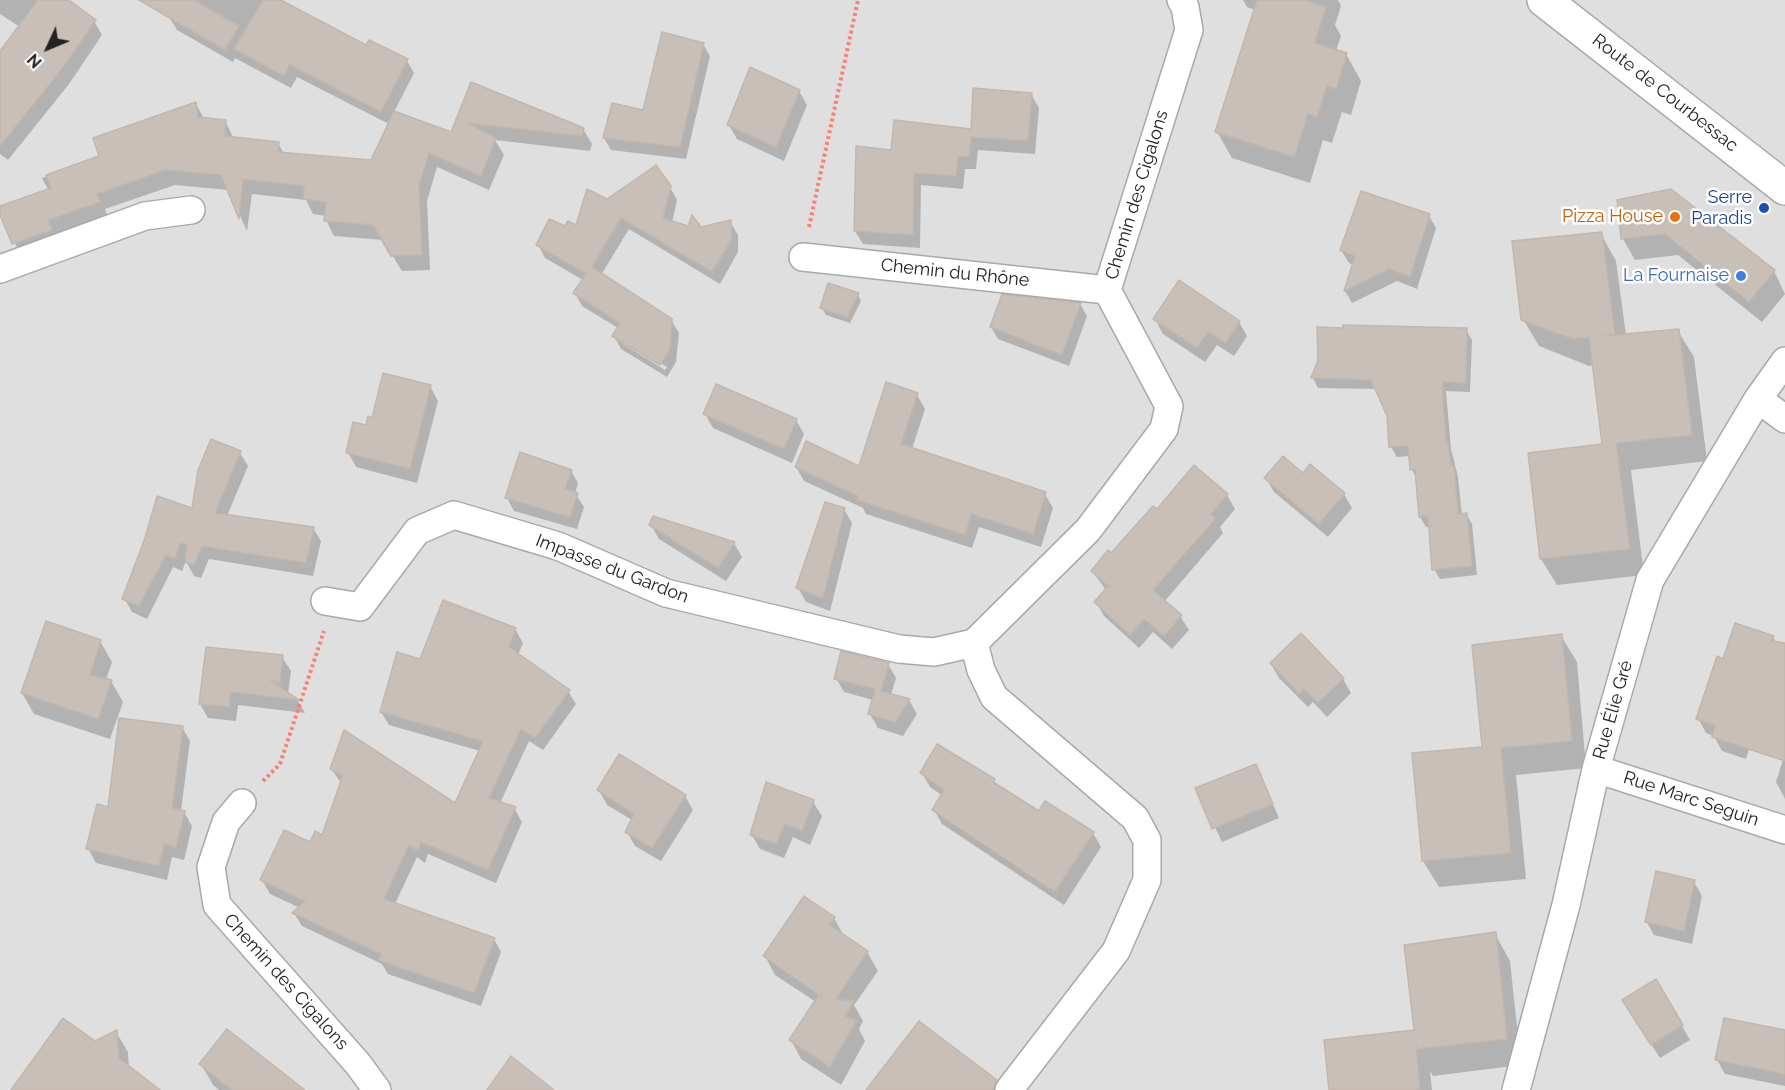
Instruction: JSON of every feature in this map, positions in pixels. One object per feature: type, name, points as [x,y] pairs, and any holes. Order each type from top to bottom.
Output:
[{"type":"street","name":"Chemin des Cigalons","points":[[974,643],[1088,530],[1164,429],[1169,406],[1107,290],[1189,30],[1185,7],[1181,0]]},
{"type":"street","name":"Route de Courbessac","points":[[1544,0],[1785,188]]},
{"type":"street","points":[[0,269],[145,216],[190,210]]},
{"type":"street","name":"Chemin du Rhône","points":[[803,257],[1107,290]]},
{"type":"street","name":"Rue Élie Gré","points":[[1515,1090],[1566,905],[1596,769],[1650,580],[1758,399],[1785,360]]},
{"type":"street","points":[[1758,399],[1785,419]]},
{"type":"street","name":"Impasse du Gardon","points":[[325,601],[360,607],[417,531],[454,515],[558,546],[666,593],[899,649],[934,652],[974,643]]},
{"type":"street","points":[[974,643],[981,670],[994,697],[1135,818],[1147,840],[1147,880],[1116,951],[1008,1090]]},
{"type":"street","name":"Rue Marc Seguin","points":[[1596,769],[1785,830]]},
{"type":"street","name":"Chemin des Cigalons","points":[[242,803],[226,822],[210,867],[217,905],[358,1064],[377,1090]]},
{"type":"path","points":[[803,257],[858,0]]},
{"type":"path","points":[[242,803],[280,764],[325,629],[325,601]]},
{"type":"shaded area","points":[[0,0],[1785,0],[1785,1090],[0,1090]]},
{"type":"building","points":[[38,0],[69,0],[96,20],[61,70],[0,146],[0,51]]},
{"type":"building","points":[[139,0],[194,0],[239,26],[225,50]]},
{"type":"building","points":[[263,0],[281,0],[366,45],[369,40],[408,59],[381,112],[290,65],[284,76],[234,49]]},
{"type":"building","points":[[1257,0],[1305,0],[1326,7],[1315,43],[1347,53],[1336,89],[1327,86],[1317,117],[1308,114],[1294,157],[1215,132]]},
{"type":"building","points":[[662,32],[704,43],[680,147],[603,138],[612,103],[643,110]]},
{"type":"building","points":[[750,67],[800,90],[776,147],[727,125]]},
{"type":"building","points":[[471,82],[584,128],[582,136],[467,123],[496,138],[481,176],[429,153],[419,185],[422,255],[391,256],[373,225],[324,221],[326,202],[303,199],[304,186],[243,179],[239,219],[221,175],[165,170],[97,194],[100,202],[48,220],[52,230],[12,244],[0,215],[0,206],[51,188],[46,175],[99,156],[93,138],[196,102],[198,117],[226,120],[225,136],[279,142],[278,152],[371,160],[394,111],[451,132]]},
{"type":"building","points":[[973,88],[1032,93],[1028,141],[971,137],[969,157],[958,156],[956,176],[914,173],[913,235],[854,231],[856,146],[891,150],[894,120],[971,129]]},
{"type":"building","points":[[656,165],[671,186],[663,218],[688,226],[692,215],[701,227],[731,220],[732,239],[712,272],[621,218],[592,267],[672,319],[670,349],[660,365],[612,336],[620,323],[573,293],[586,274],[536,245],[549,219],[565,226],[568,221],[576,225],[587,189],[607,199]]},
{"type":"building","points":[[1671,189],[1775,270],[1749,302],[1665,234],[1621,239],[1617,200]]},
{"type":"building","points":[[1361,191],[1430,214],[1410,277],[1389,269],[1344,291],[1355,256],[1340,250]]},
{"type":"building","points":[[1602,232],[1615,335],[1679,329],[1692,435],[1616,443],[1630,549],[1540,559],[1528,453],[1602,444],[1589,337],[1573,339],[1521,320],[1512,241]]},
{"type":"building","points":[[1179,280],[1240,321],[1226,343],[1208,332],[1197,348],[1153,319]]},
{"type":"building","points":[[828,283],[859,293],[847,317],[820,308]]},
{"type":"building","points":[[1002,294],[1081,303],[1062,355],[990,327]]},
{"type":"building","points":[[1343,325],[1467,328],[1466,383],[1442,382],[1446,442],[1448,442],[1451,466],[1454,466],[1458,514],[1467,513],[1472,566],[1432,570],[1428,516],[1419,517],[1415,469],[1410,470],[1408,446],[1389,447],[1387,416],[1371,380],[1311,378],[1318,360],[1317,327],[1343,328]]},
{"type":"building","points":[[383,373],[431,385],[410,469],[346,453],[353,422],[366,425],[368,416],[372,418]]},
{"type":"building","points":[[886,382],[918,393],[901,444],[1046,492],[1033,534],[971,514],[965,535],[857,500],[858,496],[795,467],[806,441],[859,466]]},
{"type":"building","points":[[716,384],[797,419],[784,449],[703,414]]},
{"type":"building","points":[[211,439],[241,451],[215,513],[314,527],[306,563],[202,546],[194,565],[185,562],[187,544],[180,543],[175,558],[166,555],[139,606],[122,599],[145,538],[157,496],[192,508],[198,470]]},
{"type":"building","points":[[520,452],[572,470],[565,489],[578,493],[570,517],[505,498]]},
{"type":"building","points":[[1283,456],[1303,473],[1310,464],[1345,493],[1319,524],[1264,478]]},
{"type":"building","points":[[1194,465],[1228,494],[1211,514],[1216,518],[1153,590],[1182,615],[1164,636],[1144,619],[1130,635],[1094,602],[1108,586],[1091,571],[1108,550],[1111,553],[1153,506],[1157,509]]},
{"type":"building","points":[[825,502],[845,508],[823,598],[796,588]]},
{"type":"building","points":[[653,516],[735,542],[718,568],[649,525]]},
{"type":"building","points":[[443,600],[516,628],[509,647],[570,690],[535,738],[521,729],[489,798],[516,807],[488,870],[421,842],[418,851],[409,845],[384,899],[495,938],[474,993],[378,960],[381,954],[292,913],[305,901],[260,880],[284,830],[310,842],[315,831],[322,835],[343,775],[330,769],[344,730],[455,803],[483,741],[380,712],[397,652],[420,659]]},
{"type":"building","points":[[46,621],[101,640],[90,675],[112,680],[98,719],[21,693]]},
{"type":"building","points":[[1735,623],[1774,636],[1772,641],[1785,643],[1785,761],[1712,737],[1715,726],[1696,719],[1717,656],[1723,659]]},
{"type":"building","points":[[1301,633],[1344,678],[1318,703],[1304,689],[1299,694],[1270,663]]},
{"type":"building","points":[[1562,634],[1572,741],[1501,748],[1511,853],[1422,861],[1412,753],[1482,747],[1472,645]]},
{"type":"building","points":[[206,647],[283,655],[280,683],[270,680],[299,700],[231,692],[229,707],[199,704]]},
{"type":"building","points":[[841,651],[889,663],[881,691],[910,699],[895,722],[868,714],[875,689],[834,679]]},
{"type":"building","points":[[119,718],[183,726],[172,808],[185,811],[176,847],[164,844],[159,866],[86,849],[97,804],[108,807]]},
{"type":"building","points":[[937,744],[995,779],[993,782],[1039,811],[1045,801],[1094,832],[1055,892],[932,810],[944,790],[920,773]]},
{"type":"building","points":[[619,754],[686,795],[652,848],[625,832],[634,814],[597,790]]},
{"type":"building","points":[[1256,764],[1273,804],[1212,829],[1195,788]]},
{"type":"building","points":[[766,782],[814,800],[802,831],[785,824],[776,844],[750,835]]},
{"type":"building","points":[[1656,871],[1695,880],[1684,931],[1645,922]]},
{"type":"building","points":[[804,896],[835,917],[830,925],[868,951],[836,999],[854,1001],[845,1016],[856,1021],[830,1067],[789,1040],[818,996],[822,997],[763,956]]},
{"type":"building","points":[[1496,932],[1507,1039],[1417,1049],[1416,1045],[1420,1090],[1329,1090],[1324,1040],[1414,1030],[1404,945]]},
{"type":"building","points":[[1656,979],[1683,1025],[1651,1045],[1622,1000]]},
{"type":"building","points":[[63,1018],[95,1041],[117,1030],[119,1058],[160,1090],[11,1090]]},
{"type":"building","points":[[1724,1018],[1785,1030],[1785,1074],[1715,1060]]},
{"type":"building","points":[[919,1021],[997,1080],[994,1090],[866,1090]]},
{"type":"building","points":[[227,1029],[305,1090],[232,1090],[199,1064]]},
{"type":"building","points":[[511,1056],[554,1090],[487,1090]]},
{"type":"place","name":"Serre Paradis","points":[[1764,208]]},
{"type":"place","name":"Pizza House","points":[[1675,217]]},
{"type":"place","name":"La Fournaise","points":[[1741,276]]}]
